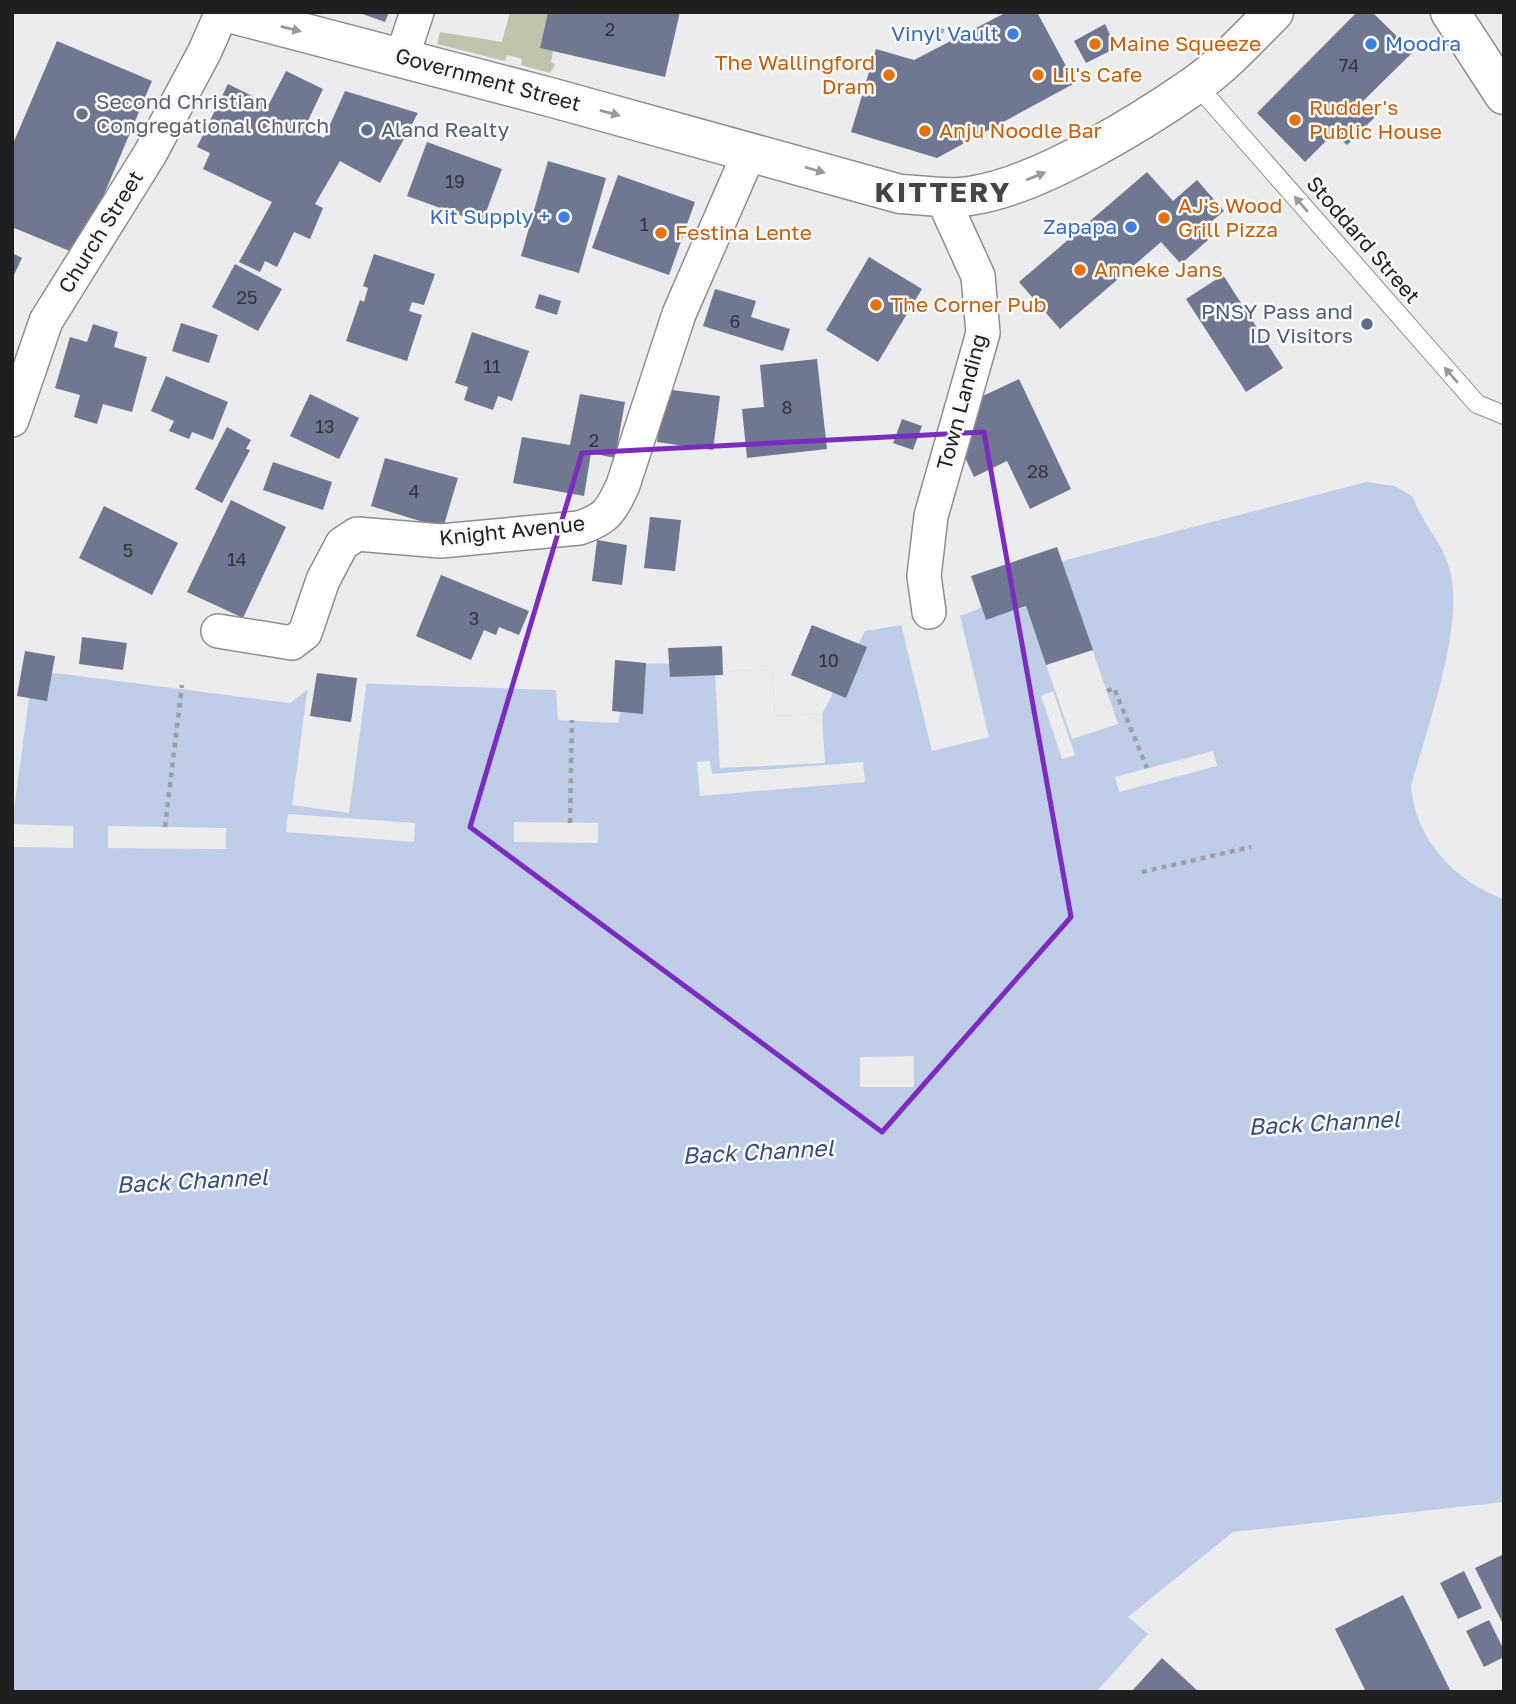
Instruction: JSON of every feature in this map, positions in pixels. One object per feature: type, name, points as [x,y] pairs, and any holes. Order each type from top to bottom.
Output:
[{"type":"street","name":"Government Street","points":[[224,12],[402,57],[901,194],[942,197],[974,196],[1010,186],[1053,169],[1196,84],[1274,12]]},
{"type":"street","name":"Church Street","points":[[12,420],[46,321],[67,284],[98,242],[150,154],[224,12]]},
{"type":"street","points":[[402,57],[417,12]]},
{"type":"street","points":[[1450,12],[1504,95]]},
{"type":"street","name":"Knight Avenue","points":[[218,631],[292,643],[305,633],[323,580],[342,544],[357,534],[441,541],[579,527],[600,521],[612,508],[622,485],[655,378],[679,314],[750,151]]},
{"type":"street","name":"Town Landing","points":[[929,612],[924,576],[931,516],[983,333],[978,276],[942,197]]},
{"type":"lane","name":"Stoddard Street","points":[[1196,84],[1477,404],[1504,415]]},
{"type":"path","points":[[939,30],[960,36]]},
{"type":"path","points":[[165,827],[182,685]]},
{"type":"path","points":[[1107,691],[1114,688],[1147,768]]},
{"type":"path","points":[[570,823],[572,720]]},
{"type":"path","points":[[1142,872],[1251,847]]},
{"type":"highlighted area","points":[[984,432],[1071,917],[882,1132],[470,827],[582,453]]},
{"type":"green space","points":[[510,12],[548,12],[540,48],[553,51],[551,62],[555,65],[550,73],[521,65],[522,59],[507,55],[505,61],[437,44],[440,32],[502,42]]},
{"type":"water","name":"Back Channel","points":[[1366,482],[1395,486],[1413,497],[1445,555],[1453,587],[1453,614],[1443,675],[1411,786],[1420,824],[1429,841],[1454,870],[1469,882],[1504,899],[1504,1502],[1233,1532],[1128,1617],[1148,1634],[1096,1692],[12,1692],[12,670],[290,703],[318,682],[556,690],[558,720],[618,723],[630,664],[711,663],[716,672],[772,669],[775,716],[822,714],[865,631],[963,615],[1004,598],[1066,560]]},
{"type":"pier","points":[[1061,559],[1118,724],[1072,739],[1026,607],[986,620],[1037,573]]},
{"type":"pier","points":[[959,612],[989,737],[932,751],[900,620]]},
{"type":"pier","points":[[12,667],[22,668],[17,696],[29,698],[12,824]]},
{"type":"pier","points":[[772,669],[775,716],[822,714],[825,763],[720,768],[715,672]]},
{"type":"pier","points":[[318,679],[367,680],[349,813],[292,805],[308,686]]},
{"type":"pier","points":[[1053,691],[1075,755],[1062,759],[1041,696]]},
{"type":"pier","points":[[1213,751],[1217,766],[1119,792],[1115,777]]},
{"type":"pier","points":[[710,761],[712,774],[863,762],[865,782],[700,796],[697,762]]},
{"type":"pier","points":[[288,814],[415,823],[414,842],[286,832]]},
{"type":"pier","points":[[514,822],[598,823],[598,843],[514,842]]},
{"type":"pier","points":[[12,824],[73,826],[73,848],[12,847]]},
{"type":"pier","points":[[108,826],[226,828],[226,849],[108,848]]},
{"type":"pier","points":[[914,1056],[914,1087],[860,1087],[860,1057]]},
{"type":"building","points":[[357,12],[389,12],[385,22]]},
{"type":"building","points":[[548,12],[680,12],[665,77],[540,48]]},
{"type":"building","points":[[1007,12],[1037,12],[1075,83],[937,158],[851,132],[876,49],[914,60]]},
{"type":"building","points":[[1357,12],[1372,12],[1413,52],[1361,103],[1375,117],[1347,145],[1334,133],[1305,162],[1257,113]]},
{"type":"building","name":"Maine Squeeze","points":[[1105,24],[1116,48],[1086,63],[1074,41]]},
{"type":"building","name":"Second Christian Congregational Church","points":[[57,41],[152,81],[89,230],[83,228],[72,252],[12,227],[12,146]]},
{"type":"building","points":[[286,71],[323,89],[304,129],[324,138],[345,91],[418,113],[380,183],[340,161],[315,204],[323,208],[310,239],[294,232],[277,267],[265,261],[260,272],[239,262],[272,202],[203,169],[210,153],[197,147],[228,84],[269,104]]},
{"type":"building","points":[[427,142],[502,169],[482,223],[407,196]]},
{"type":"building","name":"Kit Supply +","points":[[548,161],[606,178],[579,273],[521,256]]},
{"type":"building","points":[[1147,172],[1173,201],[1197,180],[1224,211],[1200,231],[1208,240],[1181,264],[1161,242],[1060,329],[1019,282]]},
{"type":"building","points":[[618,175],[695,202],[669,275],[592,248]]},
{"type":"building","points":[[12,253],[22,258],[12,279]]},
{"type":"building","points":[[374,254],[435,274],[424,305],[412,302],[409,311],[422,315],[407,361],[346,341],[360,300],[364,302],[368,288],[363,286]]},
{"type":"building","name":"The Corner Pub","points":[[869,257],[922,289],[878,362],[826,330]]},
{"type":"building","points":[[235,264],[282,289],[258,331],[212,307]]},
{"type":"building","points":[[1223,275],[1283,368],[1246,392],[1186,299]]},
{"type":"building","points":[[715,289],[756,301],[751,317],[790,329],[783,351],[703,326]]},
{"type":"building","points":[[539,294],[561,301],[557,315],[535,308]]},
{"type":"building","points":[[181,323],[218,335],[209,363],[172,351]]},
{"type":"building","points":[[93,324],[118,332],[114,347],[147,357],[132,412],[103,404],[97,424],[74,417],[80,395],[55,388],[70,337],[87,342]]},
{"type":"building","points":[[472,332],[529,351],[512,401],[498,396],[493,410],[464,400],[468,387],[455,383]]},
{"type":"building","points":[[817,359],[827,449],[747,458],[742,409],[764,407],[760,365]]},
{"type":"building","points":[[166,376],[228,402],[213,440],[192,432],[189,439],[169,431],[174,421],[151,411]]},
{"type":"building","points":[[1019,379],[1071,489],[1030,509],[1007,461],[974,477],[957,440],[970,402]]},
{"type":"building","points":[[664,389],[720,396],[713,450],[657,442]]},
{"type":"building","points":[[310,394],[359,418],[339,459],[290,436]]},
{"type":"building","points":[[580,394],[625,402],[615,458],[591,453],[584,496],[513,483],[522,437],[570,445]]},
{"type":"building","points":[[902,419],[922,426],[913,450],[893,443]]},
{"type":"building","points":[[227,427],[251,440],[246,449],[250,450],[222,503],[195,489]]},
{"type":"building","points":[[385,458],[458,478],[443,528],[371,506]]},
{"type":"building","points":[[273,462],[332,482],[323,510],[263,490]]},
{"type":"building","points":[[231,500],[286,527],[243,618],[187,592]]},
{"type":"building","points":[[104,506],[178,543],[152,595],[79,558]]},
{"type":"building","points":[[650,517],[681,520],[675,571],[644,568]]},
{"type":"building","points":[[597,540],[627,545],[622,585],[592,581]]},
{"type":"building","points":[[1057,547],[1093,650],[1046,665],[1026,606],[986,620],[971,576]]},
{"type":"building","points":[[441,575],[529,611],[519,635],[499,627],[496,635],[484,630],[471,660],[416,636]]},
{"type":"building","points":[[812,625],[867,647],[846,698],[791,675]]},
{"type":"building","points":[[82,637],[127,643],[123,670],[79,664]]},
{"type":"building","points":[[722,646],[723,675],[670,677],[668,648]]},
{"type":"building","points":[[25,651],[55,656],[47,701],[17,696]]},
{"type":"building","points":[[615,660],[646,663],[643,714],[612,711]]},
{"type":"building","points":[[317,673],[357,678],[351,722],[310,716]]},
{"type":"building","points":[[1504,1554],[1504,1626],[1475,1568]]},
{"type":"building","points":[[1464,1571],[1482,1608],[1458,1619],[1440,1583]]},
{"type":"building","points":[[1403,1595],[1451,1692],[1366,1692],[1335,1629]]},
{"type":"building","points":[[1489,1620],[1504,1650],[1504,1657],[1484,1667],[1466,1631]]},
{"type":"building","points":[[1162,1658],[1199,1692],[1131,1692]]},
{"type":"place","name":"Vinyl Vault","points":[[1013,34]]},
{"type":"place","name":"Maine Squeeze","points":[[1095,44]]},
{"type":"place","name":"Moodra","points":[[1371,44]]},
{"type":"place","name":"The Wallingford Dram","points":[[889,75]]},
{"type":"place","name":"Lil's Cafe","points":[[1038,75]]},
{"type":"place","name":"Second Christian Congregational Church","points":[[82,114]]},
{"type":"place","name":"Rudder's Public House","points":[[1295,120]]},
{"type":"place","name":"Aland Realty","points":[[367,130]]},
{"type":"place","name":"Anju Noodle Bar","points":[[925,131]]},
{"type":"place","name":"Kit Supply +","points":[[564,217]]},
{"type":"place","name":"AJ's Wood Grill Pizza","points":[[1164,218]]},
{"type":"place","name":"Zapapa","points":[[1131,227]]},
{"type":"place","name":"Festina Lente","points":[[661,233]]},
{"type":"place","name":"Anneke Jans","points":[[1080,270]]},
{"type":"place","name":"The Corner Pub","points":[[876,305]]},
{"type":"place","name":"PNSY Pass and ID Visitors","points":[[1367,324]]},
{"type":"district","name":"KITTERY","points":[[943,192]]}]
